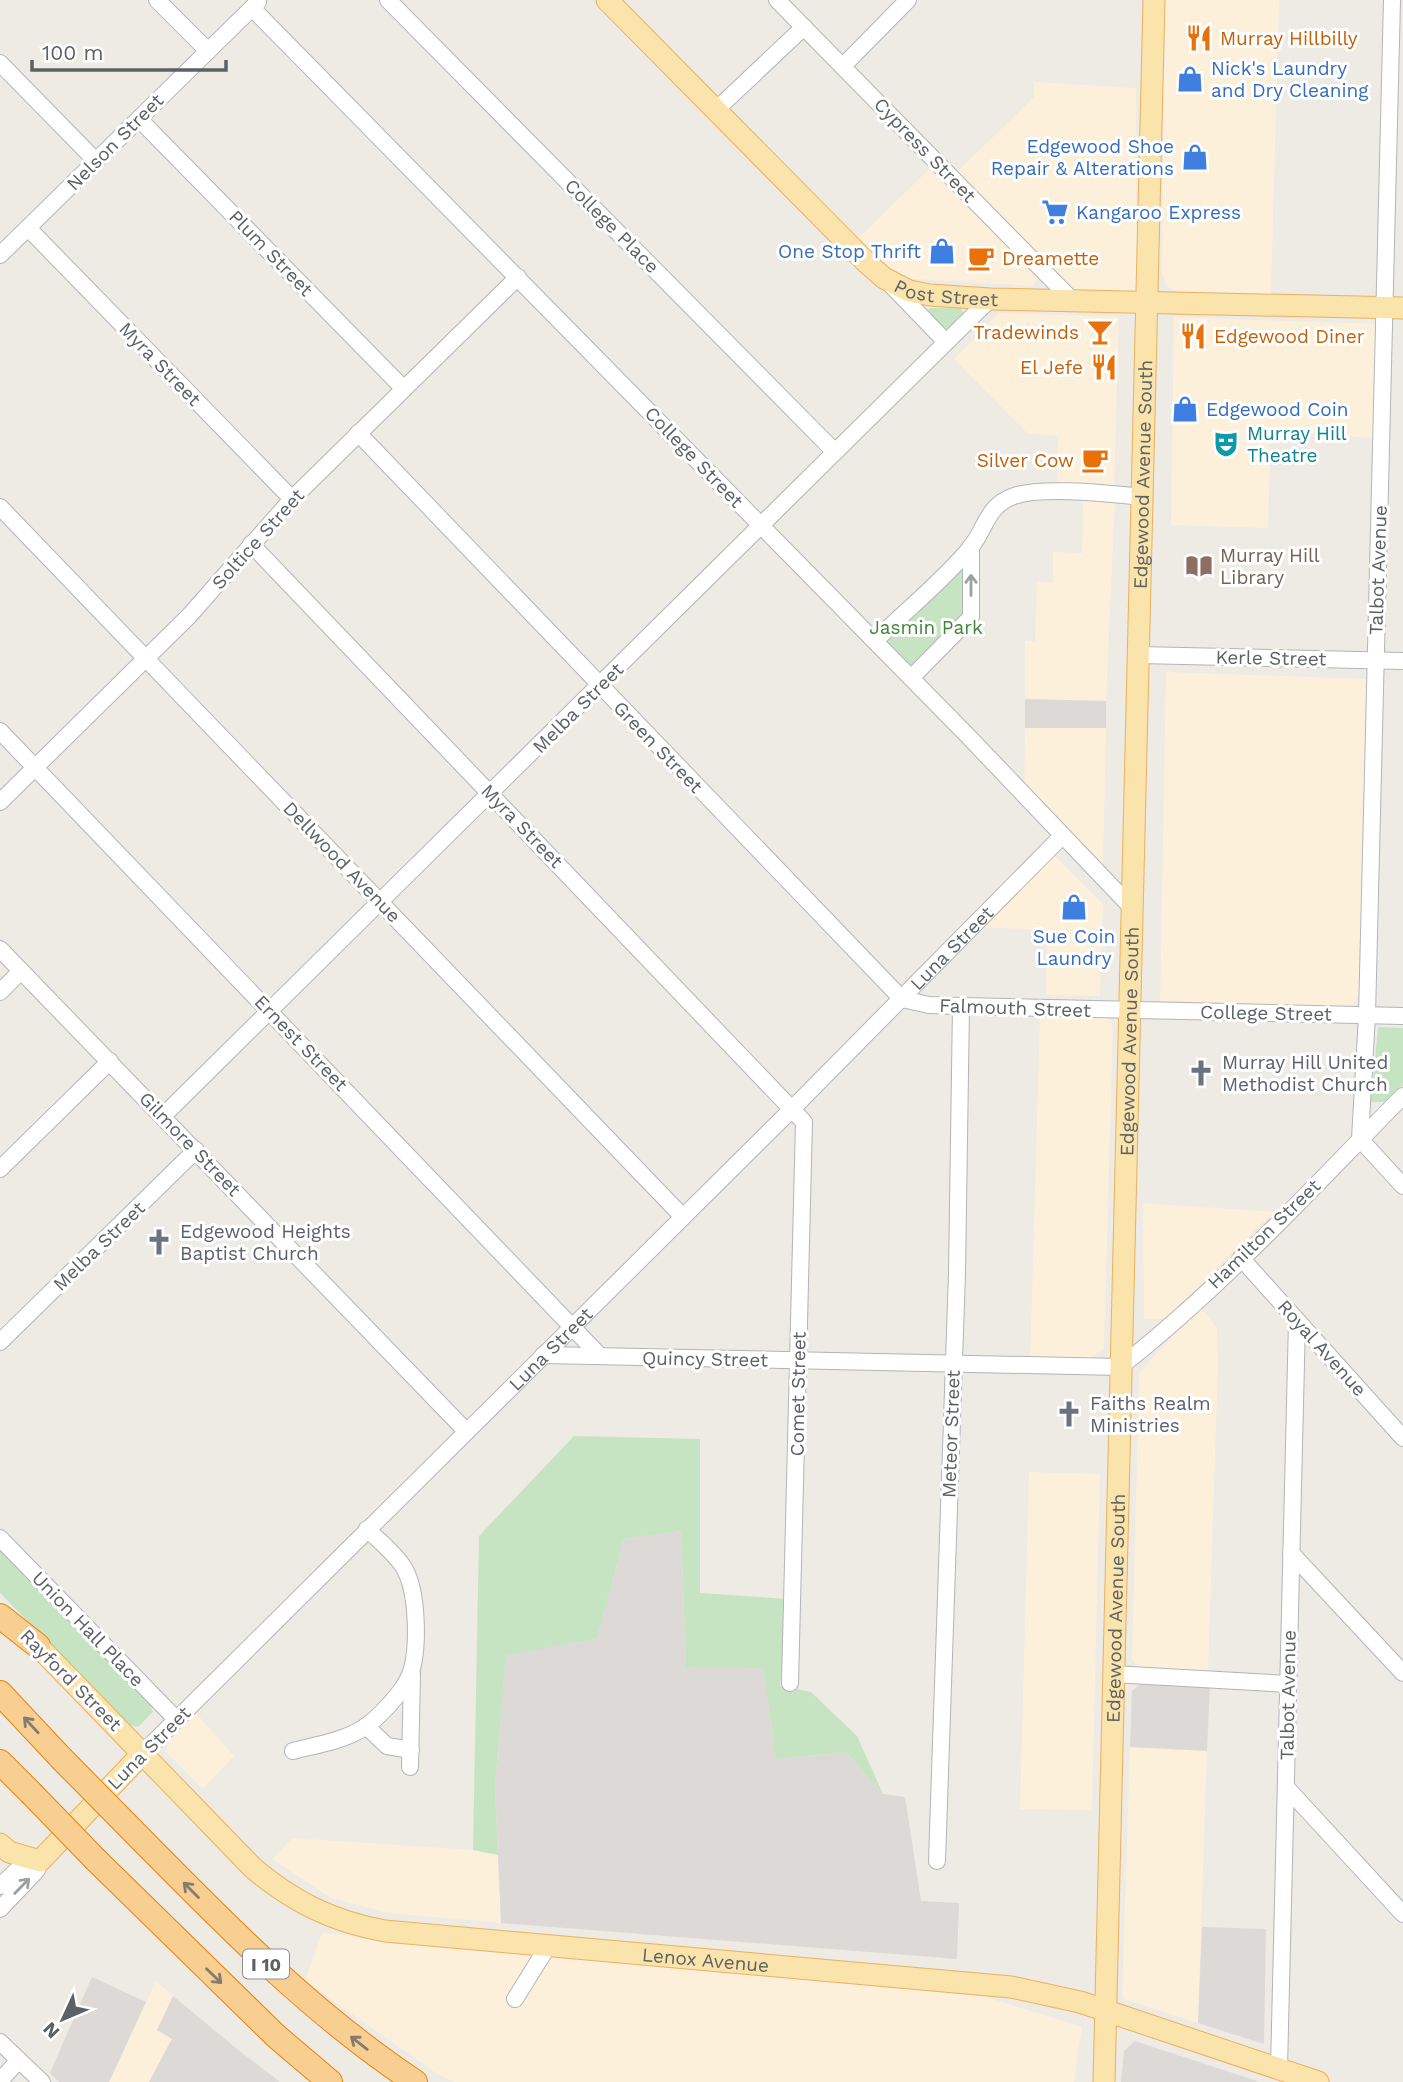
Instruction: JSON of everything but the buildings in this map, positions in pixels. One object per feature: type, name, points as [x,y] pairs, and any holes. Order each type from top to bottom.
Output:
[{"type":"highway","points":[[0,1616],[38,1646]]},
{"type":"highway","name":"I 10","points":[[0,1693],[271,1969],[364,2047],[415,2082]]},
{"type":"highway","name":"I 10","points":[[0,1762],[276,2036],[330,2082]]},
{"type":"main road","name":"Post Street","points":[[607,0],[884,278],[909,291],[990,299],[1147,300],[1393,307]]},
{"type":"main road","name":"Edgewood Avenue South","points":[[1104,2082],[1154,0]]},
{"type":"main road","name":"Rayford Street","points":[[38,1646],[143,1753]]},
{"type":"main road","name":"Luna Street","points":[[40,1861],[143,1753]]},
{"type":"main road","name":"Lenox Avenue","points":[[143,1753],[169,1784],[253,1868],[313,1910],[355,1926],[385,1931],[1011,1987],[1080,2002],[1318,2082]]},
{"type":"main road","points":[[0,1844],[9,1852],[40,1861]]},
{"type":"street","points":[[157,0],[208,51]]},
{"type":"street","name":"College Place","points":[[388,0],[835,452]]},
{"type":"street","name":"Cypress Street","points":[[778,0],[1072,300]]},
{"type":"street","points":[[843,66],[908,0]]},
{"type":"street","name":"Talbot Avenue","points":[[1360,1139],[1367,1015],[1375,661],[1393,307],[1392,0]]},
{"type":"street","name":"Nelson Street","points":[[0,256],[256,4]]},
{"type":"street","name":"College Street","points":[[256,4],[1133,909]]},
{"type":"street","points":[[716,110],[804,27]]},
{"type":"street","points":[[0,63],[96,161]]},
{"type":"street","name":"Plum Street","points":[[139,119],[403,388]]},
{"type":"street","name":"Myra Street","points":[[28,228],[292,499]]},
{"type":"street","name":"Soltice Street","points":[[0,802],[189,616],[292,499],[518,277]]},
{"type":"street","points":[[884,278],[946,342]]},
{"type":"street","name":"Melba Street","points":[[163,1115],[271,1012],[990,299]]},
{"type":"street","name":"Green Street","points":[[358,433],[902,999]]},
{"type":"street","points":[[875,641],[971,546],[992,509],[1015,495],[1039,493],[1143,497]]},
{"type":"street","name":"Dellwood Avenue","points":[[0,507],[682,1217]]},
{"type":"street","name":"Myra Street","points":[[251,544],[793,1108]]},
{"type":"street","points":[[911,678],[971,617],[971,546]]},
{"type":"street","name":"Kerle Street","points":[[1139,655],[1403,661]]},
{"type":"street","name":"Ernest Street","points":[[0,731],[600,1356]]},
{"type":"street","name":"Luna Street","points":[[143,1753],[793,1108],[1062,836]]},
{"type":"street","name":"Gilmore Street","points":[[0,949],[466,1431]]},
{"type":"street","points":[[0,992],[21,971]]},
{"type":"street","name":"Falmouth Street","points":[[902,999],[929,1005],[1129,1011]]},
{"type":"street","name":"Meteor Street","points":[[937,1861],[954,1366],[961,1006]]},
{"type":"street","name":"College Street","points":[[1129,1011],[1403,1016]]},
{"type":"street","points":[[0,1169],[110,1061]]},
{"type":"street","name":"Hamilton Street","points":[[1120,1367],[1156,1339],[1241,1258],[1403,1096]]},
{"type":"street","name":"Comet Street","points":[[790,1683],[804,1122],[793,1108]]},
{"type":"street","points":[[1360,1139],[1403,1186]]},
{"type":"street","name":"Melba Street","points":[[0,1342],[196,1150]]},
{"type":"street","name":"Royal Avenue","points":[[1241,1258],[1403,1438]]},
{"type":"street","name":"Talbot Avenue","points":[[1279,2068],[1297,1321]]},
{"type":"street","name":"Quincy Street","points":[[543,1355],[954,1366],[1120,1367]]},
{"type":"street","points":[[367,1529],[395,1557],[412,1586],[415,1602],[410,1767]]},
{"type":"street","name":"Union Hall Place","points":[[0,1538],[177,1719]]},
{"type":"street","points":[[1291,1553],[1403,1673]]},
{"type":"street","name":"Rayford Street","points":[[0,1607],[38,1646]]},
{"type":"street","points":[[293,1751],[347,1736],[366,1726],[407,1682],[413,1668]]},
{"type":"street","points":[[1113,1674],[1288,1684]]},
{"type":"street","points":[[366,1726],[387,1746],[411,1749]]},
{"type":"street","points":[[1286,1787],[1403,1914]]},
{"type":"street","name":"Luna Street","points":[[0,1886],[26,1862],[40,1861],[37,1870],[0,1909]]},
{"type":"street","points":[[515,1999],[548,1946]]},
{"type":"street","points":[[0,2042],[42,2082]]},
{"type":"street","points":[[0,2081],[18,2061]]},
{"type":"shaded area","points":[[1165,0],[1279,0],[1271,294],[1177,291],[1167,287],[1162,273]]},
{"type":"shaded area","points":[[1034,82],[1136,88],[1137,291],[1078,293],[957,172],[1034,97]]},
{"type":"shaded area","points":[[932,166],[1040,274],[1033,286],[899,278],[859,238]]},
{"type":"shaded area","points":[[999,313],[1119,317],[1114,488],[1057,487],[1058,436],[1027,433],[954,359]]},
{"type":"shaded area","points":[[1174,317],[1376,324],[1374,438],[1271,432],[1268,528],[1171,525]]},
{"type":"shaded area","points":[[1083,501],[1115,501],[1106,701],[1025,699],[1025,641],[1035,641],[1037,582],[1053,582],[1053,552],[1082,553]]},
{"type":"shaded area","points":[[1166,672],[1368,679],[1360,994],[1350,1007],[1160,1001]]},
{"type":"shaded area","points":[[1025,699],[1106,701],[1106,728],[1025,728]]},
{"type":"shaded area","points":[[1025,728],[1106,728],[1103,868],[1024,788]]},
{"type":"shaded area","points":[[1053,854],[1103,904],[1100,996],[1046,995],[1047,930],[977,927]]},
{"type":"shaded area","points":[[1040,1015],[1102,1017],[1109,1019],[1113,1026],[1104,1348],[1089,1360],[1030,1361]]},
{"type":"shaded area","points":[[1143,1203],[1274,1212],[1165,1319],[1144,1319]]},
{"type":"shaded area","points":[[1200,1306],[1217,1328],[1218,1366],[1208,1672],[1138,1667],[1132,1659],[1139,1373]]},
{"type":"shaded area","points":[[1029,1472],[1100,1474],[1092,1810],[1020,1809]]},
{"type":"shaded area","points":[[681,1531],[686,1667],[763,1667],[776,1759],[846,1752],[883,1794],[905,1797],[921,1901],[959,1903],[957,1959],[501,1923],[495,1786],[506,1654],[597,1639],[624,1539]]},
{"type":"shaded area","points":[[1141,1683],[1210,1684],[1207,1751],[1130,1747],[1132,1691]]},
{"type":"shaded area","points":[[194,1711],[234,1756],[203,1789],[166,1752],[170,1738]]},
{"type":"shaded area","points":[[1130,1747],[1207,1751],[1198,2023],[1124,1999],[1122,1995]]},
{"type":"shaded area","points":[[292,1838],[473,1850],[498,1855],[501,1923],[388,1913],[331,1898],[272,1859]]},
{"type":"shaded area","points":[[1202,1927],[1266,1929],[1264,2044],[1198,2023]]},
{"type":"shaded area","points":[[322,1933],[983,1996],[1082,2027],[1074,2082],[454,2082],[433,2071],[305,1981]]},
{"type":"shaded area","points":[[92,1977],[146,2002],[109,2082],[59,2082],[50,2073]]},
{"type":"shaded area","points":[[156,1981],[173,1996],[158,2030],[172,2038],[149,2082],[109,2082]]},
{"type":"shaded area","points":[[173,1996],[280,2082],[149,2082],[172,2039],[157,2030]]},
{"type":"shaded area","points":[[1135,2041],[1260,2082],[1121,2082],[1124,2051]]},
{"type":"green space","points":[[930,308],[961,308],[965,316],[947,331],[939,327],[927,313]]},
{"type":"green space","name":"Jasmin Park","points":[[966,561],[967,613],[911,668],[884,641]]},
{"type":"green space","points":[[1378,1027],[1403,1028],[1403,1085],[1385,1102],[1371,1102]]},
{"type":"green space","points":[[574,1436],[700,1439],[700,1593],[788,1599],[780,1686],[811,1692],[857,1736],[883,1794],[846,1752],[776,1759],[763,1668],[686,1667],[681,1531],[624,1539],[597,1639],[506,1655],[495,1786],[498,1855],[473,1850],[479,1536]]},
{"type":"green space","points":[[0,1549],[150,1704],[153,1712],[138,1727],[130,1725],[0,1593]]},
{"type":"place","name":"Murray Hillbilly","points":[[1199,38]]},
{"type":"place","name":"Nick's Laundry and Dry Cleaning","points":[[1190,79]]},
{"type":"place","name":"Edgewood Shoe Repair & Alterations","points":[[1195,157]]},
{"type":"place","name":"Kangaroo Express","points":[[1055,212]]},
{"type":"place","name":"One Stop Thrift","points":[[942,251]]},
{"type":"place","name":"Dreamette","points":[[981,258]]},
{"type":"place","name":"Tradewinds","points":[[1100,332]]},
{"type":"place","name":"Edgewood Diner","points":[[1193,336]]},
{"type":"place","name":"El Jefe","points":[[1104,367]]},
{"type":"place","name":"Edgewood Coin","points":[[1185,409]]},
{"type":"place","name":"Murray Hill Theatre","points":[[1226,444]]},
{"type":"place","name":"Silver Cow","points":[[1095,460]]},
{"type":"place","name":"Murray Hill Library","points":[[1199,566]]},
{"type":"place","name":"Sue Coin Laundry","points":[[1074,907]]},
{"type":"place","name":"Murray Hill United Methodist Church","points":[[1201,1073]]},
{"type":"place","name":"Edgewood Heights Baptist Church","points":[[159,1242]]},
{"type":"place","name":"Faiths Realm Ministries","points":[[1069,1414]]}]
